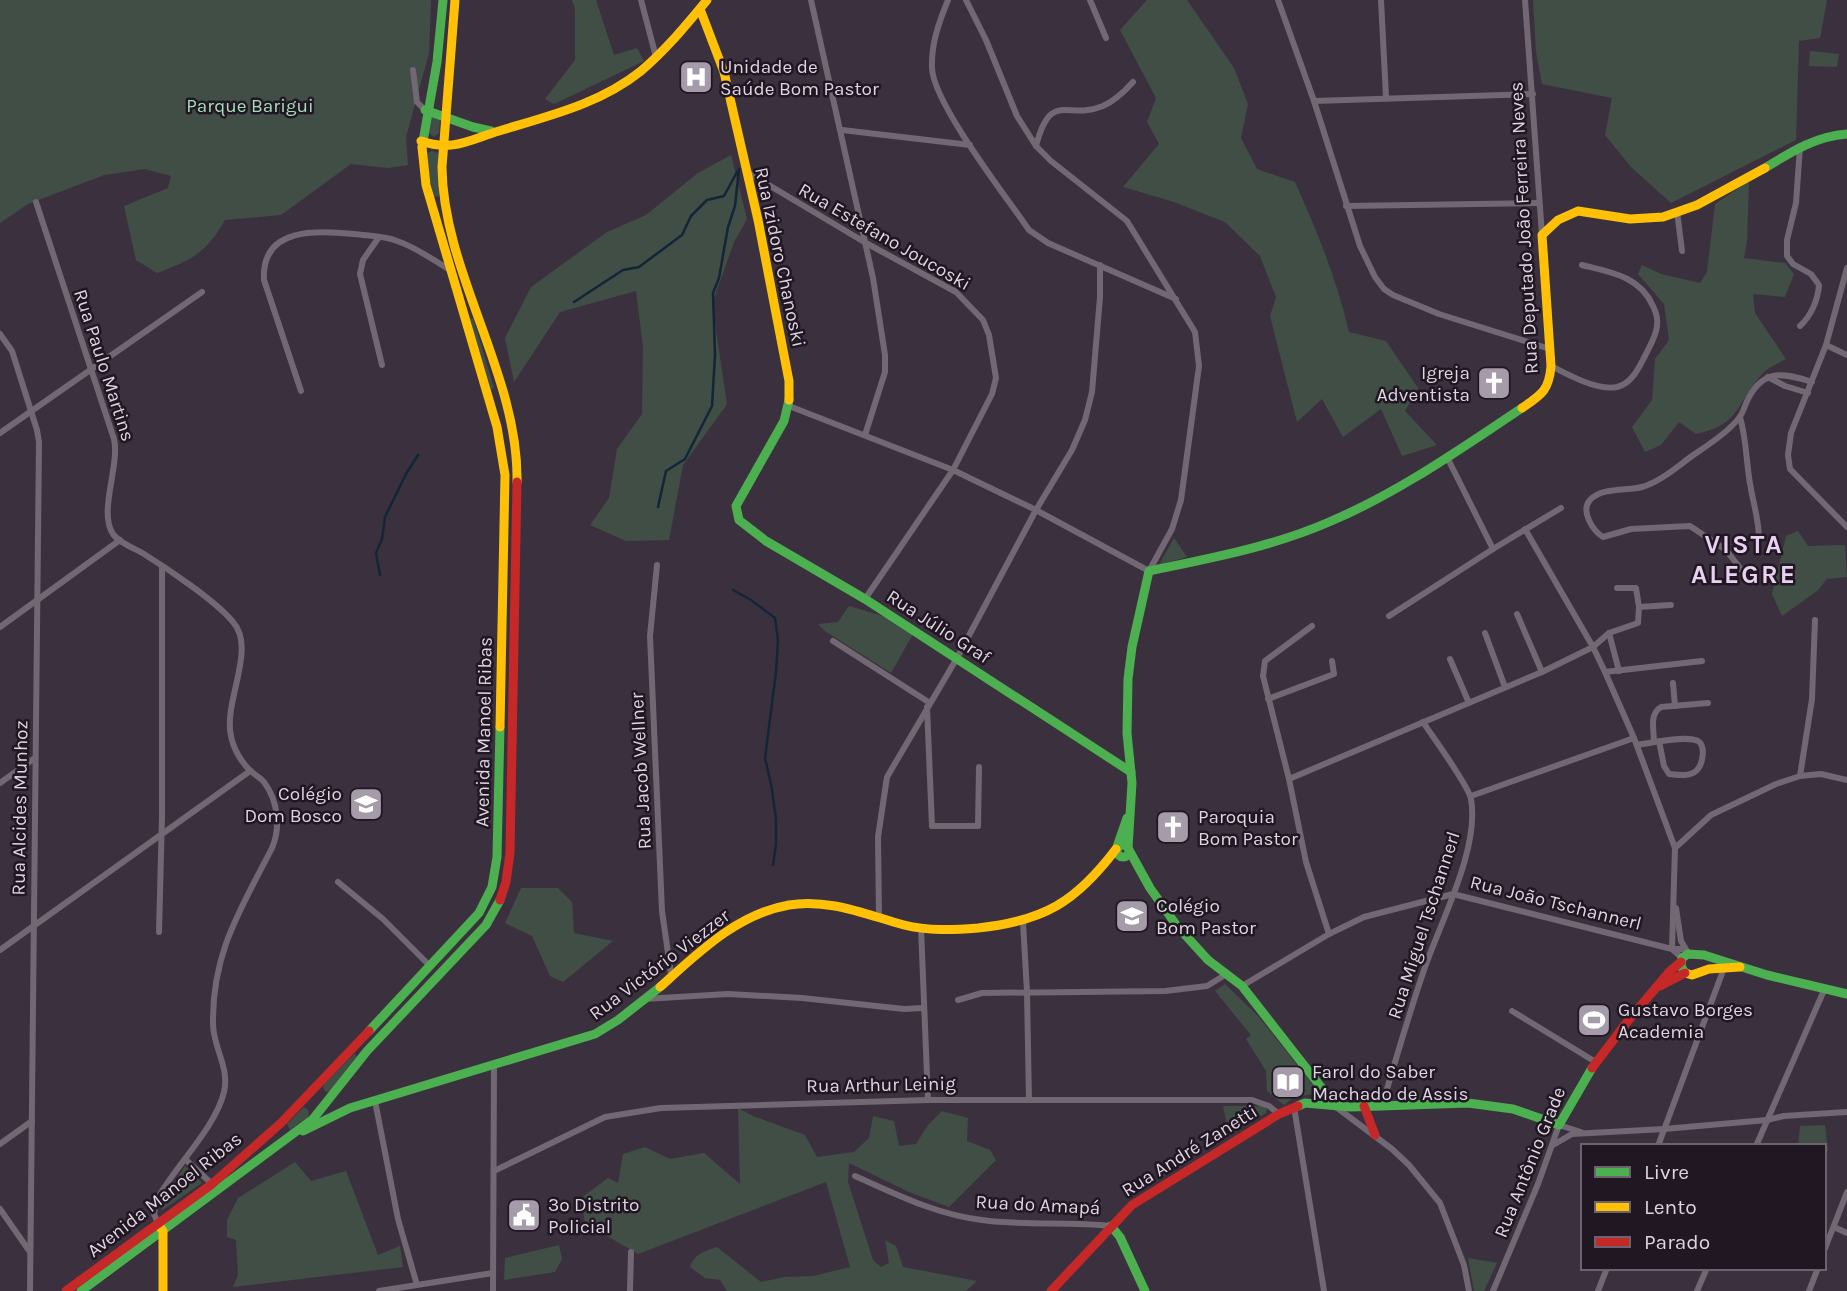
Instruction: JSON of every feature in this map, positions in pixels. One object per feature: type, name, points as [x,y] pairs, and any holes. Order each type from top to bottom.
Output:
[{"type":"main road","name":"Avenida Manoel Ribas","points":[[80,1291],[212,1184],[281,1122],[476,918],[493,889],[498,857],[504,464],[499,434],[423,173],[421,141],[425,110],[436,69],[443,0]]},
{"type":"main road","name":"Avenida Manoel Ribas","points":[[66,1291],[292,1137],[313,1119],[366,1051],[477,935],[498,908],[506,888],[510,866],[517,465],[511,427],[454,240],[443,194],[455,0]]},
{"type":"main road","points":[[421,141],[444,148],[552,116],[593,100],[620,85],[656,57],[707,0]]},
{"type":"main road","name":"Rua Izidoro Chanoski","points":[[699,9],[724,72],[758,220],[789,381],[789,406],[784,421],[736,506]]},
{"type":"main road","points":[[425,110],[468,128],[496,132]]},
{"type":"main road","points":[[1542,235],[1554,223],[1578,211],[1646,220],[1676,211],[1706,200],[1825,135],[1847,134]]},
{"type":"main road","points":[[437,221],[444,237],[454,240]]},
{"type":"main road","name":"Rua Deputado João Ferreira Neves","points":[[1149,571],[1247,550],[1327,523],[1376,500],[1542,396],[1550,380],[1551,366],[1542,235]]},
{"type":"main road","points":[[451,271],[457,272],[468,287]]},
{"type":"main road","points":[[505,496],[513,514],[517,516]]},
{"type":"main road","name":"Rua Júlio Graf","points":[[736,506],[739,520],[766,541],[865,600],[1131,772]]},
{"type":"main road","points":[[1149,571],[1132,647],[1128,679],[1127,733],[1131,803],[1123,852],[1181,929],[1225,975],[1242,986],[1335,1105],[1382,1106],[1451,1102],[1496,1105],[1513,1108],[1559,1125]]},
{"type":"main road","points":[[500,708],[505,713],[513,711]]},
{"type":"main road","points":[[500,742],[508,738],[513,743]]},
{"type":"main road","name":"Rua Victório Viezzer","points":[[292,1137],[350,1108],[595,1034],[615,1022],[671,974],[734,927],[783,905],[827,905],[921,928],[971,929],[1023,922],[1070,901],[1123,852]]},
{"type":"main road","points":[[1685,972],[1687,955],[1701,960],[1699,971]]},
{"type":"main road","name":"Rua João Tschannerl","points":[[1687,955],[1727,961],[1847,994]]},
{"type":"main road","name":"Rua Antônio Grade","points":[[1559,1125],[1594,1061],[1658,987],[1671,968],[1687,955]]},
{"type":"main road","name":"Rua João Tschannerl","points":[[1685,972],[1692,975],[1699,971],[1741,967]]},
{"type":"main road","name":"Rua Antônio Grade","points":[[1658,987],[1685,972]]},
{"type":"main road","name":"Rua Victório Viezzer","points":[[301,1101],[350,1108]]},
{"type":"main road","name":"Rua André Zanetti","points":[[1051,1291],[1132,1205],[1153,1190],[1279,1114],[1305,1103],[1335,1105]]},
{"type":"main road","points":[[1364,1106],[1375,1135]]},
{"type":"main road","points":[[281,1122],[292,1137]]},
{"type":"main road","name":"Rua do Amapá","points":[[1111,1226],[1120,1237],[1145,1291]]},
{"type":"main road","points":[[160,1227],[163,1291]]},
{"type":"street","points":[[641,0],[656,57]]},
{"type":"street","points":[[811,0],[866,243],[883,342],[886,372],[865,435]]},
{"type":"street","points":[[948,0],[934,41],[932,71],[940,97],[1029,230],[1048,243],[1176,299]]},
{"type":"street","points":[[789,406],[953,470],[1036,510],[1149,571],[1172,530],[1181,500],[1199,366],[1195,332],[1127,221],[1036,146],[1017,116],[986,40],[966,0]]},
{"type":"street","points":[[1090,0],[1106,38]]},
{"type":"street","points":[[1278,0],[1314,101],[1360,246],[1384,289],[1439,314],[1550,349]]},
{"type":"street","points":[[1381,0],[1386,97]]},
{"type":"street","name":"Rua Deputado João Ferreira Neves","points":[[1525,0],[1542,235]]},
{"type":"street","points":[[413,70],[418,102],[425,110]]},
{"type":"street","points":[[1036,146],[1041,128],[1049,116],[1063,110],[1102,107],[1133,82]]},
{"type":"street","points":[[1314,101],[1533,94]]},
{"type":"street","points":[[842,130],[970,145]]},
{"type":"street","points":[[1800,147],[1796,203],[1787,240],[1787,256],[1793,264],[1811,274],[1819,285],[1818,295],[1808,319],[1800,326]]},
{"type":"street","name":"Rua Estefano Joucoski","points":[[746,171],[866,243],[956,292],[971,305],[986,327],[996,378],[992,394],[953,470],[865,600]]},
{"type":"street","name":"Rua Paulo Martins","points":[[36,202],[116,447],[108,521],[112,533],[120,540]]},
{"type":"street","points":[[1346,206],[1539,203]]},
{"type":"street","points":[[1676,211],[1682,251]]},
{"type":"street","points":[[301,391],[266,289],[263,272],[266,261],[276,246],[304,232],[379,237],[398,241],[451,271]]},
{"type":"street","points":[[379,237],[363,260],[360,274],[382,365]]},
{"type":"street","points":[[879,917],[878,836],[887,777],[957,659],[1036,510],[1072,450],[1085,421],[1092,392],[1100,265]]},
{"type":"street","points":[[1551,366],[1600,386],[1622,385],[1629,382],[1638,369],[1657,326],[1656,312],[1647,293],[1634,282],[1622,275],[1582,265]]},
{"type":"street","points":[[1847,268],[1826,345],[1791,433],[1788,455],[1790,469],[1847,527]]},
{"type":"street","points":[[0,433],[202,292]]},
{"type":"street","name":"Rua Alcides Munhoz","points":[[0,334],[12,351],[39,442],[30,1291]]},
{"type":"street","points":[[1826,345],[1847,355]]},
{"type":"street","points":[[1747,577],[1726,550],[1690,526],[1631,529],[1603,537],[1596,533],[1588,520],[1587,507],[1590,500],[1604,493],[1644,486],[1676,467],[1740,417],[1759,382],[1768,377],[1789,375],[1812,382]]},
{"type":"street","points":[[1768,377],[1808,393]]},
{"type":"street","points":[[1740,417],[1759,520],[1759,539]]},
{"type":"street","points":[[1447,457],[1493,549]]},
{"type":"street","points":[[1389,616],[1561,508]]},
{"type":"street","points":[[1525,529],[1605,672],[1634,738],[1675,848],[1672,949]]},
{"type":"street","points":[[0,627],[120,540],[162,566],[223,611],[240,633],[241,656],[230,731],[233,744],[250,771],[265,784],[272,797],[278,821],[277,836],[222,949],[213,1022],[225,1074],[224,1090],[216,1110],[156,1201],[154,1214],[160,1227]]},
{"type":"street","name":"Rua Jacob Wellner","points":[[657,565],[650,636],[662,911],[671,974]]},
{"type":"street","points":[[159,932],[162,566]]},
{"type":"street","points":[[1289,779],[1542,672],[1593,647],[1609,633],[1639,624],[1636,588],[1617,588]]},
{"type":"street","points":[[1639,607],[1671,604]]},
{"type":"street","points":[[1517,614],[1542,672]]},
{"type":"street","points":[[1800,776],[1812,699],[1815,620]]},
{"type":"street","points":[[1312,626],[1265,661],[1263,676],[1289,779],[1306,862],[1329,934]]},
{"type":"street","points":[[1485,633],[1505,687]]},
{"type":"street","points":[[1609,633],[1619,671]]},
{"type":"street","points":[[833,641],[929,705]]},
{"type":"street","points":[[1450,659],[1469,703]]},
{"type":"street","points":[[1268,699],[1334,674],[1332,661]]},
{"type":"street","points":[[1605,672],[1702,661]]},
{"type":"street","points":[[1674,682],[1675,706]]},
{"type":"street","points":[[1637,746],[1657,742],[1700,742],[1703,749],[1699,767],[1695,772],[1669,774],[1657,742],[1653,715],[1656,710],[1708,703]]},
{"type":"street","points":[[929,705],[932,826],[978,826],[979,767]]},
{"type":"street","points":[[1423,722],[1471,796],[1634,738]]},
{"type":"street","points":[[0,783],[35,758]]},
{"type":"street","points":[[0,950],[250,771]]},
{"type":"street","points":[[1675,848],[1711,815],[1776,784],[1800,776],[1821,774],[1847,780]]},
{"type":"street","name":"Rua Miguel Tschannerl","points":[[1382,1106],[1423,971],[1453,894],[1469,840],[1471,796]]},
{"type":"street","points":[[338,882],[393,928],[430,966]]},
{"type":"street","points":[[1674,889],[1681,942],[1687,955]]},
{"type":"street","name":"Rua João Tschannerl","points":[[1242,986],[1329,934],[1364,917],[1453,894],[1687,955]]},
{"type":"street","points":[[1023,922],[1029,1100]]},
{"type":"street","points":[[921,928],[928,1100]]},
{"type":"street","points":[[1659,1144],[1724,968]]},
{"type":"street","points":[[958,1000],[982,993],[1165,991],[1207,985],[1225,975]]},
{"type":"street","points":[[1757,1144],[1825,988]]},
{"type":"street","points":[[642,1000],[728,994],[802,998],[904,1009],[923,1008]]},
{"type":"street","points":[[1512,1011],[1594,1061]]},
{"type":"street","points":[[493,1291],[494,1065]]},
{"type":"street","name":"Rua Arthur Leinig","points":[[494,1171],[605,1117],[661,1108],[928,1100],[1252,1100],[1269,1105],[1279,1114]]},
{"type":"street","points":[[374,1101],[398,1219],[417,1285]]},
{"type":"street","points":[[1335,1105],[1409,1165],[1440,1203],[1464,1265],[1469,1291]]},
{"type":"street","points":[[1294,1107],[1324,1291]]},
{"type":"street","points":[[1553,1145],[1567,1136],[1584,1133],[1664,1129],[1767,1120],[1784,1115],[1847,1112]]},
{"type":"street","points":[[0,1144],[32,1121]]},
{"type":"street","points":[[1559,1125],[1584,1133]]},
{"type":"street","name":"Rua Antônio Grade","points":[[1493,1291],[1518,1234],[1559,1125]]},
{"type":"street","points":[[185,1159],[212,1184]]},
{"type":"street","name":"Rua do Amapá","points":[[855,1176],[928,1208],[979,1220],[1022,1224],[1082,1222],[1111,1226]]},
{"type":"street","points":[[1826,1246],[1847,1192]]},
{"type":"street","points":[[0,1209],[30,1252]]},
{"type":"street","points":[[1833,1227],[1847,1233]]},
{"type":"street","points":[[630,1291],[631,1252]]},
{"type":"street","points":[[1598,1291],[1606,1270]]},
{"type":"street","points":[[1697,1291],[1706,1270]]},
{"type":"street","points":[[1809,1291],[1817,1270]]},
{"type":"street","points":[[379,1291],[493,1273]]},
{"type":"green space","name":"Parque Barigui","points":[[0,0],[431,0],[429,53],[406,137],[408,165],[388,168],[351,164],[281,215],[225,220],[197,254],[157,273],[136,260],[124,206],[168,188],[171,176],[145,169],[104,175],[28,204],[0,223]]},
{"type":"green space","points":[[572,0],[596,0],[614,55],[637,48],[644,61],[554,104],[545,99],[575,60],[575,9]]},
{"type":"green space","points":[[1147,0],[1187,0],[1234,68],[1248,104],[1241,138],[1257,169],[1295,182],[1326,256],[1349,332],[1386,341],[1418,388],[1405,411],[1437,445],[1402,456],[1381,409],[1343,437],[1322,399],[1297,422],[1270,316],[1276,297],[1260,256],[1225,222],[1171,201],[1123,187],[1159,144],[1147,122],[1156,98],[1120,30]]},
{"type":"green space","points":[[1533,0],[1827,0],[1820,38],[1799,41],[1796,140],[1671,203],[1631,167],[1605,135],[1612,98],[1542,84],[1536,52]]},
{"type":"green space","points":[[1810,51],[1839,54],[1837,67],[1809,66]]},
{"type":"green space","points":[[431,116],[438,116],[440,119],[439,133],[434,137],[429,133],[428,123]]},
{"type":"green space","points":[[427,153],[438,153],[439,196],[434,197]]},
{"type":"green space","points":[[731,155],[747,219],[734,242],[712,304],[727,404],[683,465],[669,540],[626,541],[590,525],[609,498],[617,449],[642,414],[643,347],[636,291],[560,312],[514,382],[505,338],[531,287],[607,232],[646,215],[698,173]]},
{"type":"green space","points":[[1749,181],[1744,258],[1785,263],[1794,274],[1785,297],[1753,294],[1755,313],[1786,359],[1763,373],[1736,411],[1722,425],[1696,434],[1679,422],[1661,445],[1645,452],[1632,427],[1652,400],[1655,359],[1669,340],[1664,304],[1638,274],[1642,265],[1661,274],[1700,283],[1707,272],[1715,204]]},
{"type":"green space","points":[[473,318],[494,388],[491,389],[470,319]]},
{"type":"green space","points":[[1798,531],[1808,546],[1845,545],[1847,577],[1827,579],[1817,591],[1782,616],[1772,594],[1786,536]]},
{"type":"green space","points":[[1174,538],[1187,557],[1159,565]]},
{"type":"green space","points":[[849,606],[886,617],[913,634],[891,673],[818,624],[838,622]]},
{"type":"green space","points":[[521,888],[558,888],[572,902],[574,933],[613,941],[563,982],[550,976],[532,936],[505,923]]},
{"type":"green space","points":[[1225,984],[1258,1016],[1313,1085],[1313,1094],[1294,1097],[1284,1105],[1267,1091],[1266,1071],[1246,1039],[1251,1035],[1215,991]]},
{"type":"green space","points":[[355,1053],[356,1057],[330,1091],[326,1092],[324,1084]]},
{"type":"green space","points":[[1223,1106],[1262,1106],[1267,1109],[1266,1113],[1229,1134]]},
{"type":"green space","points":[[304,1107],[309,1116],[290,1130],[287,1124]]},
{"type":"green space","points":[[738,1108],[805,1135],[817,1157],[854,1152],[869,1138],[873,1116],[894,1121],[899,1146],[916,1144],[928,1125],[942,1111],[968,1118],[967,1141],[990,1150],[996,1160],[949,1207],[909,1192],[849,1163],[848,1182],[873,1260],[881,1267],[889,1263],[885,1240],[896,1246],[903,1267],[977,1281],[966,1291],[727,1291],[720,1280],[705,1278],[690,1267],[697,1256],[717,1247],[761,1282],[785,1277],[813,1276],[850,1267],[826,1182],[638,1254],[585,1223],[581,1198],[608,1178],[618,1183],[623,1154],[645,1147],[670,1159],[704,1153],[740,1184]]},
{"type":"green space","points":[[1825,1125],[1828,1150],[1826,1154],[1826,1144],[1798,1144],[1800,1126]]},
{"type":"green space","points":[[295,1162],[311,1181],[346,1171],[378,1255],[400,1246],[403,1267],[233,1287],[238,1275],[236,1240],[227,1237],[227,1220],[238,1198]]},
{"type":"green space","points":[[185,1166],[202,1183],[161,1211],[164,1197]]},
{"type":"green space","points":[[559,1245],[562,1259],[555,1272],[504,1280],[505,1258]]},
{"type":"green space","points":[[1468,1258],[1497,1263],[1484,1291],[1474,1291]]},
{"type":"waterway","points":[[658,507],[666,471],[685,459],[712,406],[715,355],[713,293],[719,278],[728,227],[735,206],[739,169]]},
{"type":"waterway","points":[[574,302],[623,270],[639,267],[682,235],[691,216],[707,200],[724,196],[737,172]]},
{"type":"waterway","points":[[380,575],[376,553],[382,539],[385,517],[418,455]]},
{"type":"waterway","points":[[733,590],[775,618],[778,640],[776,672],[765,758],[776,819],[773,865]]},
{"type":"traffic: fast","points":[[422,147],[437,62],[443,0]]},
{"type":"traffic: fast","points":[[425,110],[491,131]]},
{"type":"traffic: fast","points":[[1765,168],[1814,141],[1847,134]]},
{"type":"traffic: fast","points":[[789,400],[784,421],[736,506],[739,520],[766,541],[865,599],[1131,772]]},
{"type":"traffic: fast","points":[[1128,848],[1132,783],[1127,733],[1128,679],[1132,647],[1149,571],[1263,545],[1329,522],[1404,484],[1522,408]]},
{"type":"traffic: fast","points":[[369,1031],[479,913],[492,887],[497,857],[500,727]]},
{"type":"traffic: fast","points":[[1117,847],[1127,818]]},
{"type":"traffic: fast","points":[[1123,845],[1129,851],[1123,857],[1117,851],[1123,845]]},
{"type":"traffic: fast","points":[[1129,850],[1150,888],[1177,926],[1208,960],[1242,986],[1335,1105]]},
{"type":"traffic: fast","points":[[81,1291],[313,1119],[367,1051],[486,925],[500,900]]},
{"type":"traffic: fast","points":[[1685,973],[1681,966],[1682,958],[1688,954],[1704,955],[1767,975],[1847,994]]},
{"type":"traffic: fast","points":[[303,1131],[350,1108],[595,1034],[618,1020],[660,987]]},
{"type":"traffic: fast","points":[[1298,1106],[1305,1103],[1351,1107],[1468,1103],[1513,1109],[1559,1125],[1592,1068]]},
{"type":"traffic: fast","points":[[1111,1226],[1120,1237],[1145,1291]]},
{"type":"traffic: slow","points":[[455,0],[442,167],[446,207],[454,246],[506,403],[514,442],[517,482]]},
{"type":"traffic: slow","points":[[421,141],[442,145],[460,144],[591,101],[641,71],[676,37],[707,0]]},
{"type":"traffic: slow","points":[[700,9],[724,72],[758,220],[789,381],[789,400]]},
{"type":"traffic: slow","points":[[422,147],[426,185],[497,427],[505,475],[500,727]]},
{"type":"traffic: slow","points":[[1522,408],[1546,387],[1551,366],[1542,235],[1558,220],[1578,211],[1630,219],[1663,217],[1697,205],[1765,168]]},
{"type":"traffic: slow","points":[[660,987],[719,937],[735,926],[770,910],[804,903],[833,906],[922,928],[941,930],[1001,925],[1040,914],[1057,906],[1087,883],[1116,849]]},
{"type":"traffic: slow","points":[[1685,973],[1692,975],[1709,969],[1740,967]]},
{"type":"traffic: slow","points":[[160,1227],[163,1231],[163,1291]]},
{"type":"traffic: jam","points":[[500,900],[506,882],[510,853],[517,482]]},
{"type":"traffic: jam","points":[[1592,1068],[1627,1022],[1670,971],[1681,962]]},
{"type":"traffic: jam","points":[[1660,986],[1685,973]]},
{"type":"traffic: jam","points":[[66,1291],[212,1184],[281,1123],[369,1031]]},
{"type":"traffic: jam","points":[[1051,1291],[1132,1205],[1279,1114],[1298,1106]]},
{"type":"traffic: jam","points":[[1364,1106],[1375,1135]]},
{"type":"place","name":"Unidade de Saúde Bom Pastor","points":[[696,77]]},
{"type":"place","name":"Igreja Adventista","points":[[1494,383]]},
{"type":"place","name":"Colégio Dom Bosco","points":[[366,804]]},
{"type":"place","name":"Paroquia Bom Pastor","points":[[1173,827]]},
{"type":"place","name":"Colégio Bom Pastor","points":[[1132,916]]},
{"type":"place","name":"Gustavo Borges Academia","points":[[1594,1020]]},
{"type":"place","name":"Farol do Saber Machado de Assis","points":[[1288,1082]]},
{"type":"place","name":"3º Distrito Policial","points":[[524,1215]]},
{"type":"district","name":"VISTA ALEGRE","points":[[1744,559]]}]
